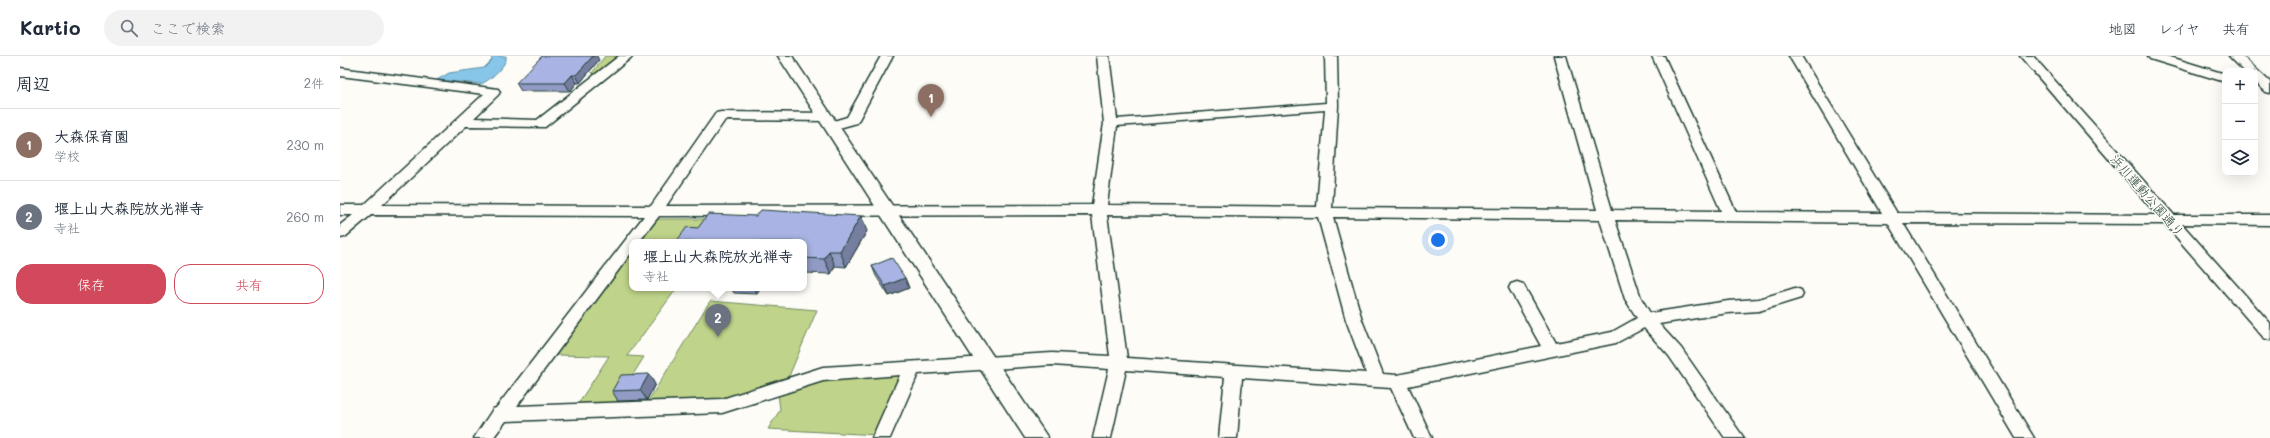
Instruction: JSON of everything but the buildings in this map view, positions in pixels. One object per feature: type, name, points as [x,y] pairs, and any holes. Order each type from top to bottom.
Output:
[{"type":"street","points":[[464,122],[540,124],[627,56]]},
{"type":"street","points":[[785,56],[830,121],[1037,438]]},
{"type":"street","points":[[633,239],[655,211],[721,116],[830,121],[852,120],[887,56]]},
{"type":"street","points":[[1102,438],[1120,362],[1099,210],[1111,123],[1103,56]]},
{"type":"street","points":[[1331,56],[1332,106],[1324,212],[1354,320],[1378,380]]},
{"type":"street","points":[[1560,56],[1606,214],[1634,299],[1646,320],[1675,352],[1735,438]]},
{"type":"street","points":[[1658,56],[1731,217]]},
{"type":"street","points":[[1795,56],[1894,218],[2025,438]]},
{"type":"street","name":"浜川運動公園通り","points":[[2026,56],[2270,334]]},
{"type":"street","points":[[2154,56],[2222,77]]},
{"type":"street","points":[[2235,56],[2248,68]]},
{"type":"street","points":[[340,72],[494,92],[464,122],[340,233]]},
{"type":"street","points":[[2258,78],[2270,89]]},
{"type":"street","points":[[2258,90],[2270,95]]},
{"type":"street","points":[[1111,123],[1332,106]]},
{"type":"street","points":[[340,210],[888,212],[1099,210],[1606,214],[1731,217],[2168,218],[2270,220]]},
{"type":"street","points":[[483,438],[499,414],[629,245]]},
{"type":"street","points":[[1517,288],[1551,350]]},
{"type":"street","points":[[499,414],[722,406],[745,400],[804,378],[823,374],[1052,359],[1120,362],[1397,382],[1616,336],[1646,320],[1728,307],[1759,305],[1795,294]]},
{"type":"street","points":[[881,438],[912,368]]},
{"type":"street","points":[[1228,438],[1234,370]]},
{"type":"street","points":[[1397,382],[1423,438]]},
{"type":"green space","points":[[605,56],[622,56],[598,75],[592,73]]},
{"type":"green space","points":[[771,219],[705,239],[642,239],[656,220]]},
{"type":"green space","points":[[629,256],[629,291],[675,291],[627,356],[644,357],[615,403],[578,404],[609,356],[553,355]]},
{"type":"green space","points":[[710,301],[817,310],[789,376],[747,393],[724,399],[647,403]]},
{"type":"green space","points":[[902,375],[878,435],[768,429],[780,410],[778,393],[822,378]]},
{"type":"water","points":[[491,56],[506,56],[506,60],[495,74],[481,84],[437,80],[449,73],[484,68],[492,60]]},
{"type":"place","name":"大森保育園","points":[[931,117]]},
{"type":"place","name":"堰上山大森院放光禅寺","points":[[718,337]]}]
